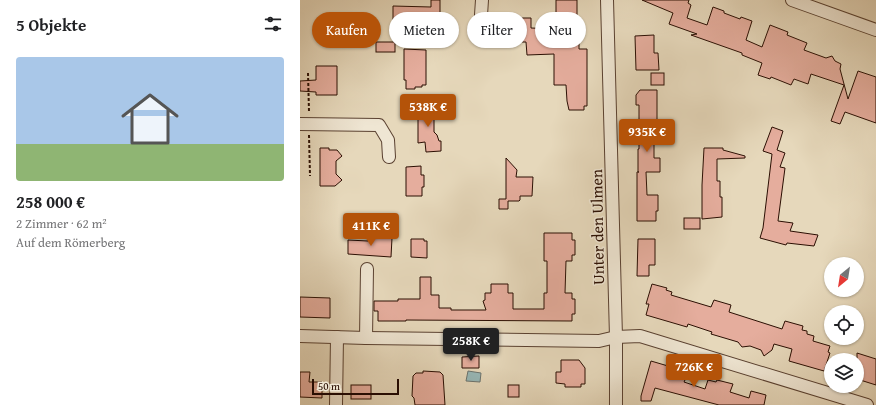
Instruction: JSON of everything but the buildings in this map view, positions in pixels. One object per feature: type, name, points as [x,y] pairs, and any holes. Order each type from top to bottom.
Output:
[{"type":"street","points":[[481,12],[482,0]]},
{"type":"street","name":"Unter den Ulmen","points":[[607,0],[616,337],[616,405]]},
{"type":"street","points":[[792,0],[876,30]]},
{"type":"street","points":[[305,124],[379,125],[388,140],[389,157]]},
{"type":"street","points":[[366,338],[367,269]]},
{"type":"street","points":[[300,336],[599,342],[616,337],[640,336],[867,405]]},
{"type":"street","points":[[336,405],[337,337]]},
{"type":"path","points":[[308,73],[305,124],[310,176]]},
{"type":"water","points":[[468,371],[481,373],[480,382],[466,381]]}]
